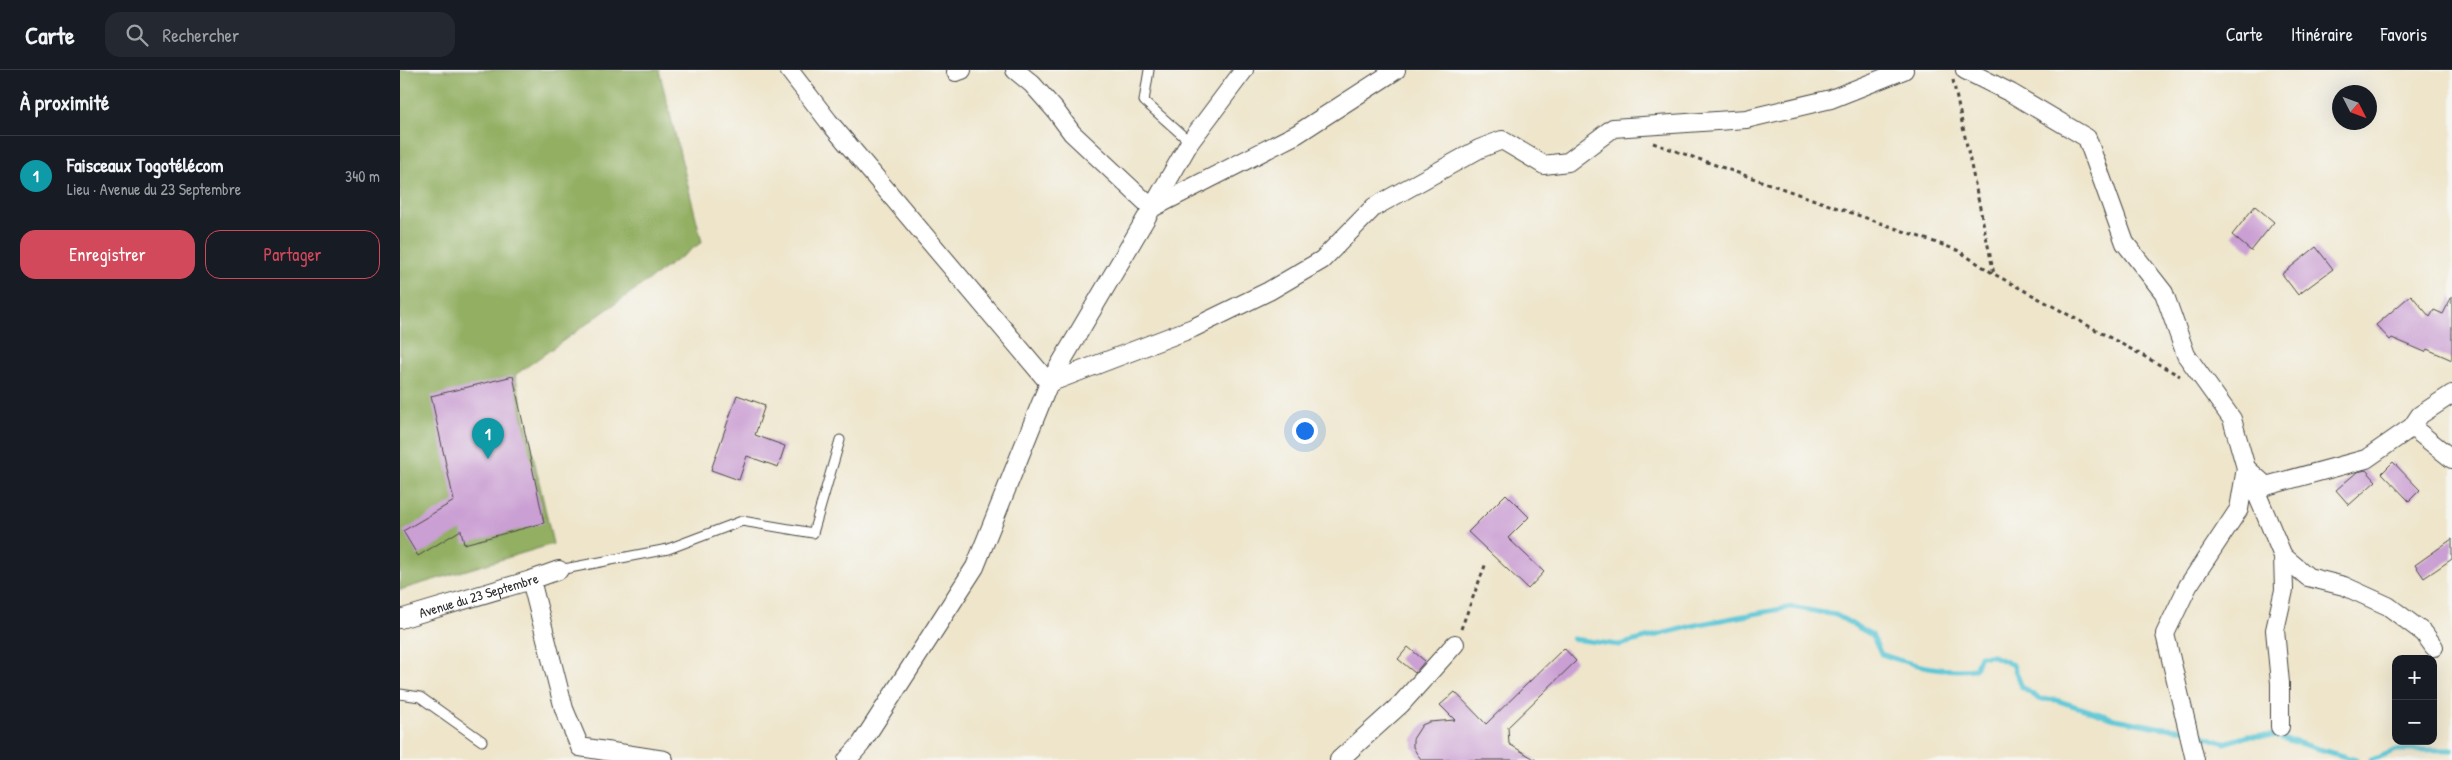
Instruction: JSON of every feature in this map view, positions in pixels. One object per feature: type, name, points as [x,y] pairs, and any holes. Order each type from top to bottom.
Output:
[{"type":"street","points":[[789,70],[830,122],[1049,383]]},
{"type":"street","points":[[1015,70],[1038,90],[1072,133],[1152,208]]},
{"type":"street","points":[[847,760],[866,736],[975,567],[1049,383],[1190,142],[1244,70]]},
{"type":"street","points":[[1152,208],[1297,134],[1396,70]]},
{"type":"street","points":[[1049,383],[1193,328],[1270,291],[1322,260],[1374,207],[1479,149],[1502,140],[1544,165],[1568,162],[1612,128],[1746,119],[1832,99],[1904,70]]},
{"type":"street","points":[[1965,70],[2011,93],[2087,138],[2124,243],[2164,293],[2186,355],[2232,419],[2246,468],[2283,556],[2284,590],[2275,630],[2280,683],[2280,727]]},
{"type":"street","points":[[2246,468],[2266,486],[2366,459],[2412,427],[2420,415],[2452,394]]},
{"type":"street","points":[[2412,427],[2452,459]]},
{"type":"street","points":[[2195,760],[2165,634],[2188,586],[2240,509],[2246,468]]},
{"type":"street","points":[[2283,556],[2308,577],[2344,586],[2388,606],[2424,633],[2434,647]]},
{"type":"street","name":"Avenue du 23 Septembre","points":[[400,619],[559,570]]},
{"type":"street","points":[[531,580],[564,709],[580,747],[664,760]]},
{"type":"street","points":[[1339,760],[1402,704],[1455,644]]},
{"type":"lane","points":[[1149,70],[1144,101],[1190,142]]},
{"type":"lane","points":[[559,570],[668,548],[742,521],[813,533],[840,440]]},
{"type":"lane","points":[[400,694],[420,697],[482,742]]},
{"type":"path","points":[[1951,70],[1994,274]]},
{"type":"path","points":[[1650,142],[1957,250],[1994,274],[2182,377]]},
{"type":"path","points":[[1455,644],[1486,563]]},
{"type":"green space","points":[[400,70],[659,70],[702,242],[515,375],[553,544],[400,590]]},
{"type":"building","points":[[2255,206],[2274,222],[2251,251],[2232,235]]},
{"type":"building","points":[[2316,247],[2333,269],[2298,295],[2282,274]]},
{"type":"building","points":[[2411,295],[2430,317],[2434,310],[2443,314],[2452,296],[2452,360],[2427,349],[2425,352],[2392,338],[2390,340],[2376,325]]},
{"type":"building","points":[[513,376],[544,523],[464,544],[461,530],[418,556],[403,531],[454,501],[431,396]]},
{"type":"building","points":[[737,395],[765,405],[755,435],[785,446],[778,467],[747,456],[739,480],[711,470]]},
{"type":"building","points":[[2393,462],[2420,490],[2409,501],[2382,473]]},
{"type":"building","points":[[2366,470],[2376,481],[2349,505],[2336,490],[2357,472]]},
{"type":"building","points":[[1506,494],[1529,517],[1508,538],[1544,572],[1528,589],[1468,532]]},
{"type":"building","points":[[2452,539],[2452,559],[2424,578],[2415,565]]},
{"type":"building","points":[[1408,647],[1425,661],[1415,673],[1398,659]]},
{"type":"building","points":[[1564,648],[1576,661],[1508,727],[1509,744],[1536,760],[1422,760],[1417,754],[1413,747],[1413,739],[1422,725],[1429,722],[1455,720],[1440,705],[1455,692],[1486,724]]},
{"type":"waterway","points":[[1573,639],[1619,645],[1700,624],[1792,607],[1836,615],[1872,635],[1881,654],[1916,665],[1951,670],[1975,669],[1980,656],[1993,656],[2013,665],[2022,687],[2039,699],[2056,700],[2115,719],[2186,730],[2224,743],[2248,736],[2275,736],[2356,760]]},
{"type":"waterway","points":[[2371,760],[2397,750],[2452,750]]},
{"type":"place","name":"Faisceaux Togotélécom","points":[[488,459]]}]
